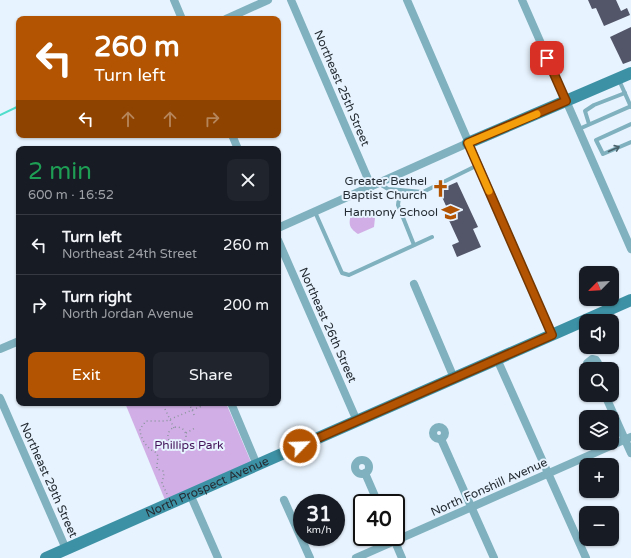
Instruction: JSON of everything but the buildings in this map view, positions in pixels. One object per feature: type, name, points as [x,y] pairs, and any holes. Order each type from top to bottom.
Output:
[{"type":"street","points":[[174,0],[181,16]]},
{"type":"street","points":[[233,16],[268,0]]},
{"type":"street","name":"Northeast 25th Street","points":[[291,0],[375,185]]},
{"type":"street","points":[[407,0],[552,335]]},
{"type":"street","points":[[522,0],[631,249]]},
{"type":"street","points":[[281,227],[468,143],[631,73]]},
{"type":"street","name":"Northeast 26th Street","points":[[281,247],[357,421]]},
{"type":"street","points":[[414,284],[454,378]]},
{"type":"street","name":"North Prospect Avenue","points":[[46,558],[631,300]]},
{"type":"street","points":[[0,349],[16,342]]},
{"type":"street","points":[[498,359],[586,558]]},
{"type":"street","points":[[588,362],[592,359],[597,362]]},
{"type":"street","name":"Northeast 29th Street","points":[[0,398],[66,549]]},
{"type":"street","points":[[609,402],[628,438],[631,453]]},
{"type":"street","points":[[232,406],[258,464]]},
{"type":"street","points":[[441,438],[494,558]]},
{"type":"street","name":"North Fonshill Avenue","points":[[405,534],[472,507],[628,438]]},
{"type":"street","points":[[365,473],[374,494]]},
{"type":"street","points":[[190,494],[218,558]]},
{"type":"street","points":[[284,500],[310,558]]},
{"type":"street","name":"North Fonshill Avenue","points":[[356,558],[380,546]]},
{"type":"street","points":[[397,546],[402,558]]},
{"type":"lane","points":[[578,129],[631,107],[618,78]]},
{"type":"lane","points":[[589,124],[585,111],[594,105],[624,93]]},
{"type":"lane","points":[[585,144],[631,124]]},
{"type":"lane","points":[[596,140],[603,154],[631,142]]},
{"type":"lane","points":[[375,185],[388,189],[423,192],[478,165]]},
{"type":"lane","points":[[400,190],[398,205],[414,245]]},
{"type":"lane","points":[[315,212],[342,273],[349,275],[432,237]]},
{"type":"path","points":[[190,406],[195,417]]},
{"type":"path","points":[[171,503],[162,483],[164,474],[163,471],[157,469],[156,467],[158,456],[148,447],[143,439],[140,429],[146,422],[163,422],[202,406]]},
{"type":"path","points":[[166,409],[174,428]]},
{"type":"path","points":[[180,427],[186,433],[184,442],[179,445],[173,444],[168,437],[169,431],[174,428],[180,427]]},
{"type":"path","points":[[186,433],[195,428]]},
{"type":"green space","points":[[362,208],[375,218],[374,227],[358,234],[351,227],[350,217],[351,213]]},
{"type":"green space","name":"Phillips Park","points":[[126,406],[227,406],[251,462],[165,500]]},
{"type":"waterway","points":[[0,115],[16,107]]},
{"type":"slow traffic","points":[[489,191],[468,143],[537,114]]},
{"type":"place","name":"Greater Bethel Baptist Church","points":[[440,188]]},
{"type":"place","name":"Harmony School","points":[[451,212]]},
{"type":"route","points":[[300,446],[552,335],[468,143],[566,101],[547,58]]}]
